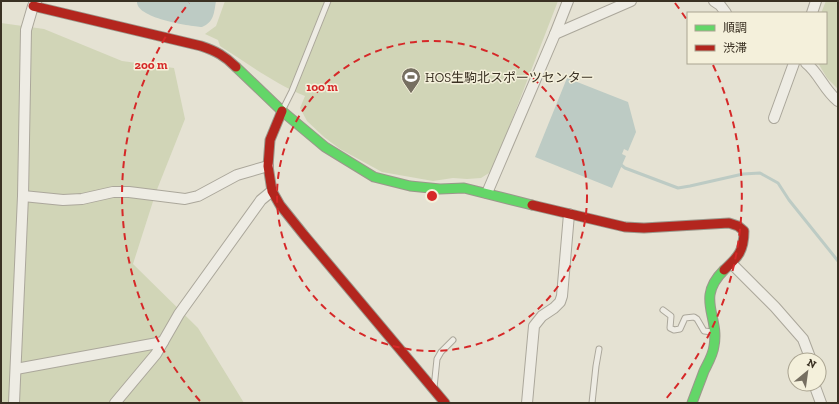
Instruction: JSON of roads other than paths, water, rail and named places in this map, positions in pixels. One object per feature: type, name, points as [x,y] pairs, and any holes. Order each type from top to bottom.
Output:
[{"type":"street","points":[[487,193],[568,1]]},
{"type":"street","points":[[555,34],[631,1]]},
{"type":"street","points":[[714,1],[720,5],[725,12]]},
{"type":"street","points":[[812,12],[816,1]]},
{"type":"street","points":[[14,403],[23,196],[26,30],[35,4],[201,46],[215,51],[236,66],[282,111],[325,147],[374,177],[410,186],[440,189],[464,188],[625,226],[644,228],[729,223],[738,226],[744,232],[744,248],[740,255],[721,273],[713,284],[709,300],[715,342],[692,403]]},
{"type":"street","points":[[774,118],[794,64]]},
{"type":"street","points":[[807,64],[813,68],[825,89],[838,101]]},
{"type":"street","points":[[282,111],[270,140],[268,166],[272,191],[280,205],[445,403]]},
{"type":"street","points":[[23,196],[63,200],[82,199],[113,192],[129,192],[185,199],[198,196],[237,175],[268,166]]},
{"type":"street","points":[[115,403],[156,354],[178,314],[262,200],[272,191]]},
{"type":"street","points":[[527,403],[534,326],[542,316],[560,302],[562,296],[563,265],[569,214]]},
{"type":"street","points":[[732,264],[775,307],[803,339],[808,352]]},
{"type":"street","points":[[16,369],[163,342]]},
{"type":"street","points":[[817,392],[821,403]]},
{"type":"lane","points":[[282,111],[292,91],[328,1]]},
{"type":"lane","points":[[663,310],[671,316],[670,328],[674,330],[680,329],[685,318],[694,317],[697,319],[704,331],[714,332]]},
{"type":"lane","points":[[434,391],[437,359],[441,352],[453,340]]},
{"type":"lane","points":[[592,403],[599,349]]},
{"type":"waterway","points":[[620,164],[625,168],[678,188],[743,174],[760,173],[778,183],[789,200],[838,261]]},
{"type":"place","name":"HOS生駒北スポーツセンター","points":[[411,94]]}]
